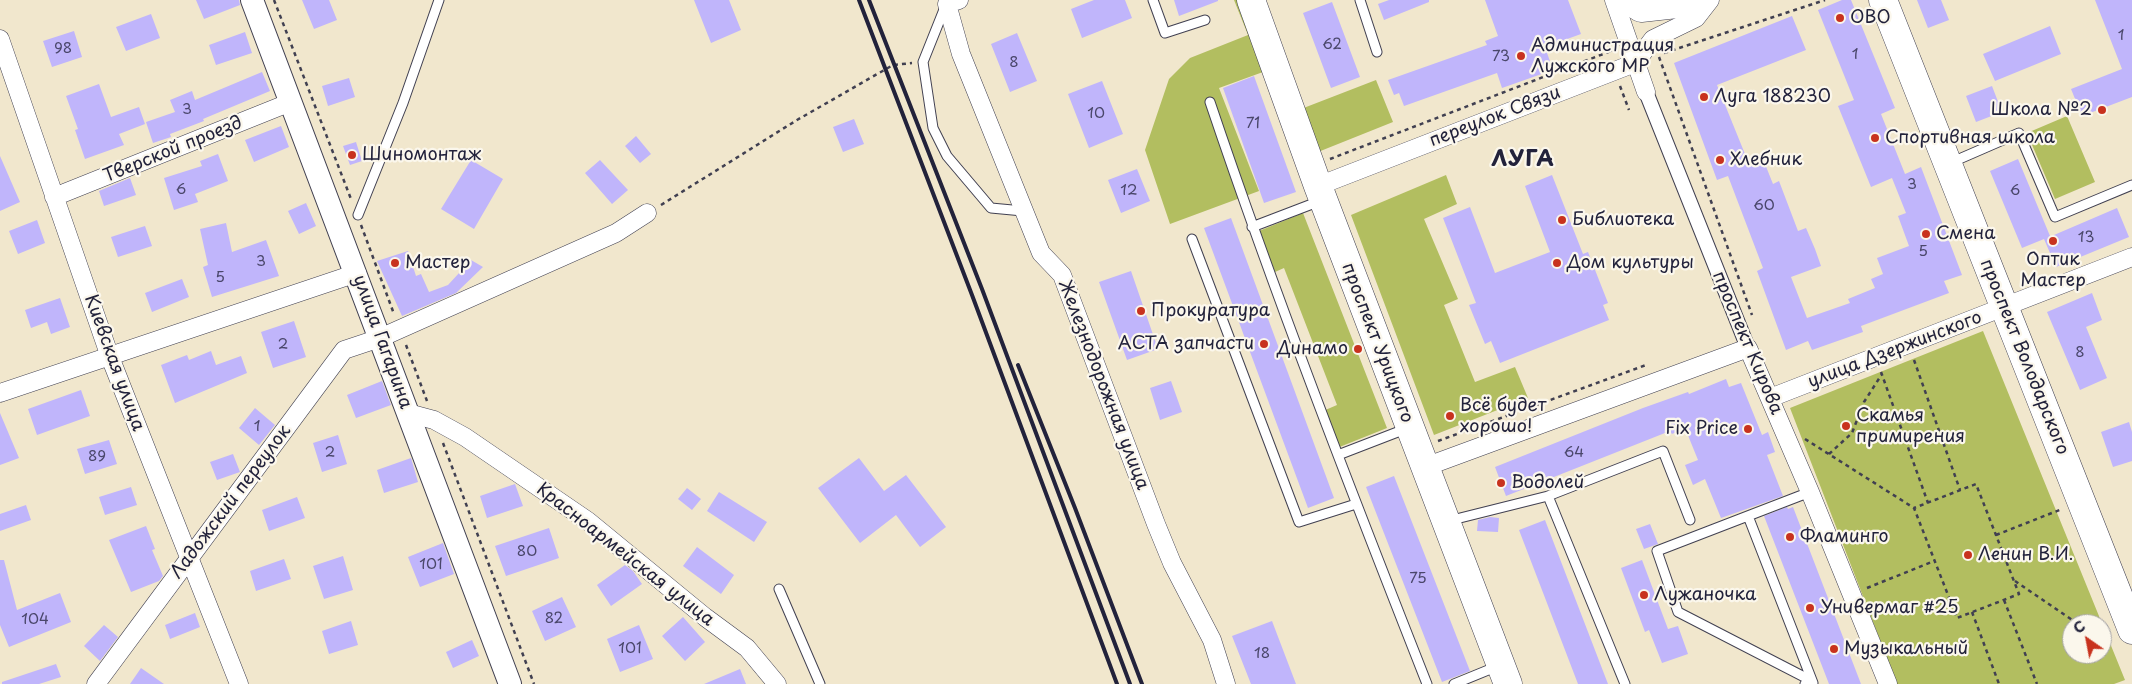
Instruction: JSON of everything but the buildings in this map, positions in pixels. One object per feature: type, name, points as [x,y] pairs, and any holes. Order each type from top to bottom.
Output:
[{"type":"main road","name":"проспект Урицкого","points":[[1251,0],[1320,193],[1410,427],[1429,455],[1446,522],[1504,674]]},
{"type":"main road","points":[[1628,0],[1641,8],[1694,0]]},
{"type":"main road","name":"проспект Володарского","points":[[1882,0],[2132,630]]},
{"type":"street","name":"улица Гагарина","points":[[252,0],[357,273],[510,684]]},
{"type":"street","name":"проспект Кирова","points":[[1614,0],[1646,92],[1748,348],[1810,492],[1888,684]]},
{"type":"street","points":[[1635,63],[1653,39],[1696,18],[1710,0]]},
{"type":"street","name":"Железнодорожная улица","points":[[951,1],[961,54],[1023,211],[1041,253],[1062,275],[1156,524],[1172,562],[1212,640],[1226,684]]},
{"type":"street","name":"Киевская улица","points":[[0,39],[110,357],[239,684]]},
{"type":"street","name":"переулок Связи","points":[[1320,193],[1635,63]]},
{"type":"street","name":"Тверской проезд","points":[[54,197],[292,102]]},
{"type":"street","name":"Ладожский переулок","points":[[96,684],[344,350],[380,338],[616,233],[647,214]]},
{"type":"street","name":"улица Дзержинского","points":[[1770,398],[2132,257]]},
{"type":"street","points":[[0,393],[357,273]]},
{"type":"street","points":[[1429,455],[1748,348]]},
{"type":"street","name":"Красноармейская улица","points":[[408,413],[434,420],[466,437],[588,521],[705,617],[747,648],[777,684]]},
{"type":"lane","points":[[358,215],[403,103],[439,0]]},
{"type":"lane","points":[[1154,0],[1165,33],[1205,20]]},
{"type":"lane","points":[[1360,0],[1377,52]]},
{"type":"lane","points":[[951,1],[923,62],[933,128],[946,156],[991,208],[1023,211]]},
{"type":"lane","points":[[1210,102],[1252,227],[1356,504],[1427,684]]},
{"type":"lane","points":[[1948,164],[2020,134],[2055,217],[2132,185]]},
{"type":"lane","points":[[1252,227],[1320,193]]},
{"type":"lane","points":[[1192,239],[1299,522],[1356,504]]},
{"type":"lane","points":[[1338,455],[1410,427]]},
{"type":"lane","points":[[1446,522],[1548,496],[1663,452],[1690,520]]},
{"type":"lane","points":[[1810,492],[1657,551],[1678,612],[1810,683]]},
{"type":"lane","points":[[1548,496],[1625,684]]},
{"type":"lane","points":[[1748,516],[1810,683]]},
{"type":"lane","points":[[779,589],[820,684]]},
{"type":"lane","points":[[1454,684],[1504,674]]},
{"type":"path","points":[[1752,315],[1658,55],[1825,0]]},
{"type":"path","points":[[1609,33],[1614,71],[1629,110]]},
{"type":"path","points":[[1326,160],[1611,51]]},
{"type":"path","points":[[647,214],[783,127],[894,65],[923,62]]},
{"type":"path","points":[[1909,344],[1960,490]]},
{"type":"path","points":[[1876,356],[1928,503]]},
{"type":"path","points":[[1429,455],[1646,365]]},
{"type":"path","points":[[1829,454],[1852,433],[1864,402],[1882,374]]},
{"type":"path","points":[[1801,436],[1914,508],[1957,618],[2019,594],[1976,484],[1914,508]]},
{"type":"path","points":[[1996,535],[2082,501]]},
{"type":"path","points":[[1852,595],[1934,561]]},
{"type":"path","points":[[2014,580],[2063,614]]},
{"type":"path","points":[[2004,600],[2037,684]]},
{"type":"path","points":[[1972,612],[1999,684]]},
{"type":"green space","points":[[1234,0],[1251,0],[1321,190],[1307,195],[1263,72],[1219,88],[1259,191],[1170,224],[1145,150],[1169,79],[1190,58],[1248,35]]},
{"type":"green space","points":[[1376,80],[1393,122],[1318,152],[1301,109]]},
{"type":"green space","points":[[2067,116],[2095,182],[2055,199],[2027,133]]},
{"type":"green space","points":[[1446,175],[1457,204],[1424,219],[1458,299],[1444,305],[1475,382],[1515,367],[1528,398],[1434,435],[1351,215]]},
{"type":"green space","points":[[1303,213],[1387,428],[1337,448],[1323,411],[1337,405],[1284,268],[1275,272],[1259,231]]},
{"type":"green space","points":[[1983,331],[2098,614],[2062,614],[2062,664],[2112,664],[2112,648],[2125,680],[2114,684],[1897,684],[1790,408]]},
{"type":"railway","points":[[859,0],[972,295],[1117,684]]},
{"type":"railway","points":[[869,0],[982,289],[1130,684]]},
{"type":"railway","points":[[1018,365],[1142,684]]},
{"type":"place","name":"ОВО","points":[[1840,18]]},
{"type":"place","name":"Администрация Лужского МР","points":[[1521,56]]},
{"type":"place","name":"Луга 188230","points":[[1704,97]]},
{"type":"place","name":"Школа №2","points":[[2102,110]]},
{"type":"place","name":"Спортивная школа","points":[[1875,138]]},
{"type":"place","name":"Шиномонтаж","points":[[352,155]]},
{"type":"place","name":"Хлебник","points":[[1720,160]]},
{"type":"place","name":"Библиотека","points":[[1562,220]]},
{"type":"place","name":"Смена","points":[[1926,234]]},
{"type":"place","name":"Оптик Мастер","points":[[2053,241]]},
{"type":"place","name":"Мастер","points":[[395,263]]},
{"type":"place","name":"Дом культуры","points":[[1557,263]]},
{"type":"place","name":"Прокуратура","points":[[1141,311]]},
{"type":"place","name":"АСТА запчасти","points":[[1264,344]]},
{"type":"place","name":"Динамо","points":[[1358,349]]},
{"type":"place","name":"Всё будет хорошо!","points":[[1450,416]]},
{"type":"place","name":"Скамья примирения","points":[[1846,426]]},
{"type":"place","name":"Fix Price","points":[[1748,429]]},
{"type":"place","name":"Водолей","points":[[1501,483]]},
{"type":"place","name":"Фламинго","points":[[1790,537]]},
{"type":"place","name":"Ленин В.И.","points":[[1968,555]]},
{"type":"place","name":"Лужаночка","points":[[1644,595]]},
{"type":"place","name":"Универмаг #25","points":[[1810,608]]},
{"type":"place","name":"Музыкальный","points":[[1834,649]]},
{"type":"district","name":"ЛУГА","points":[[1523,160]]}]
